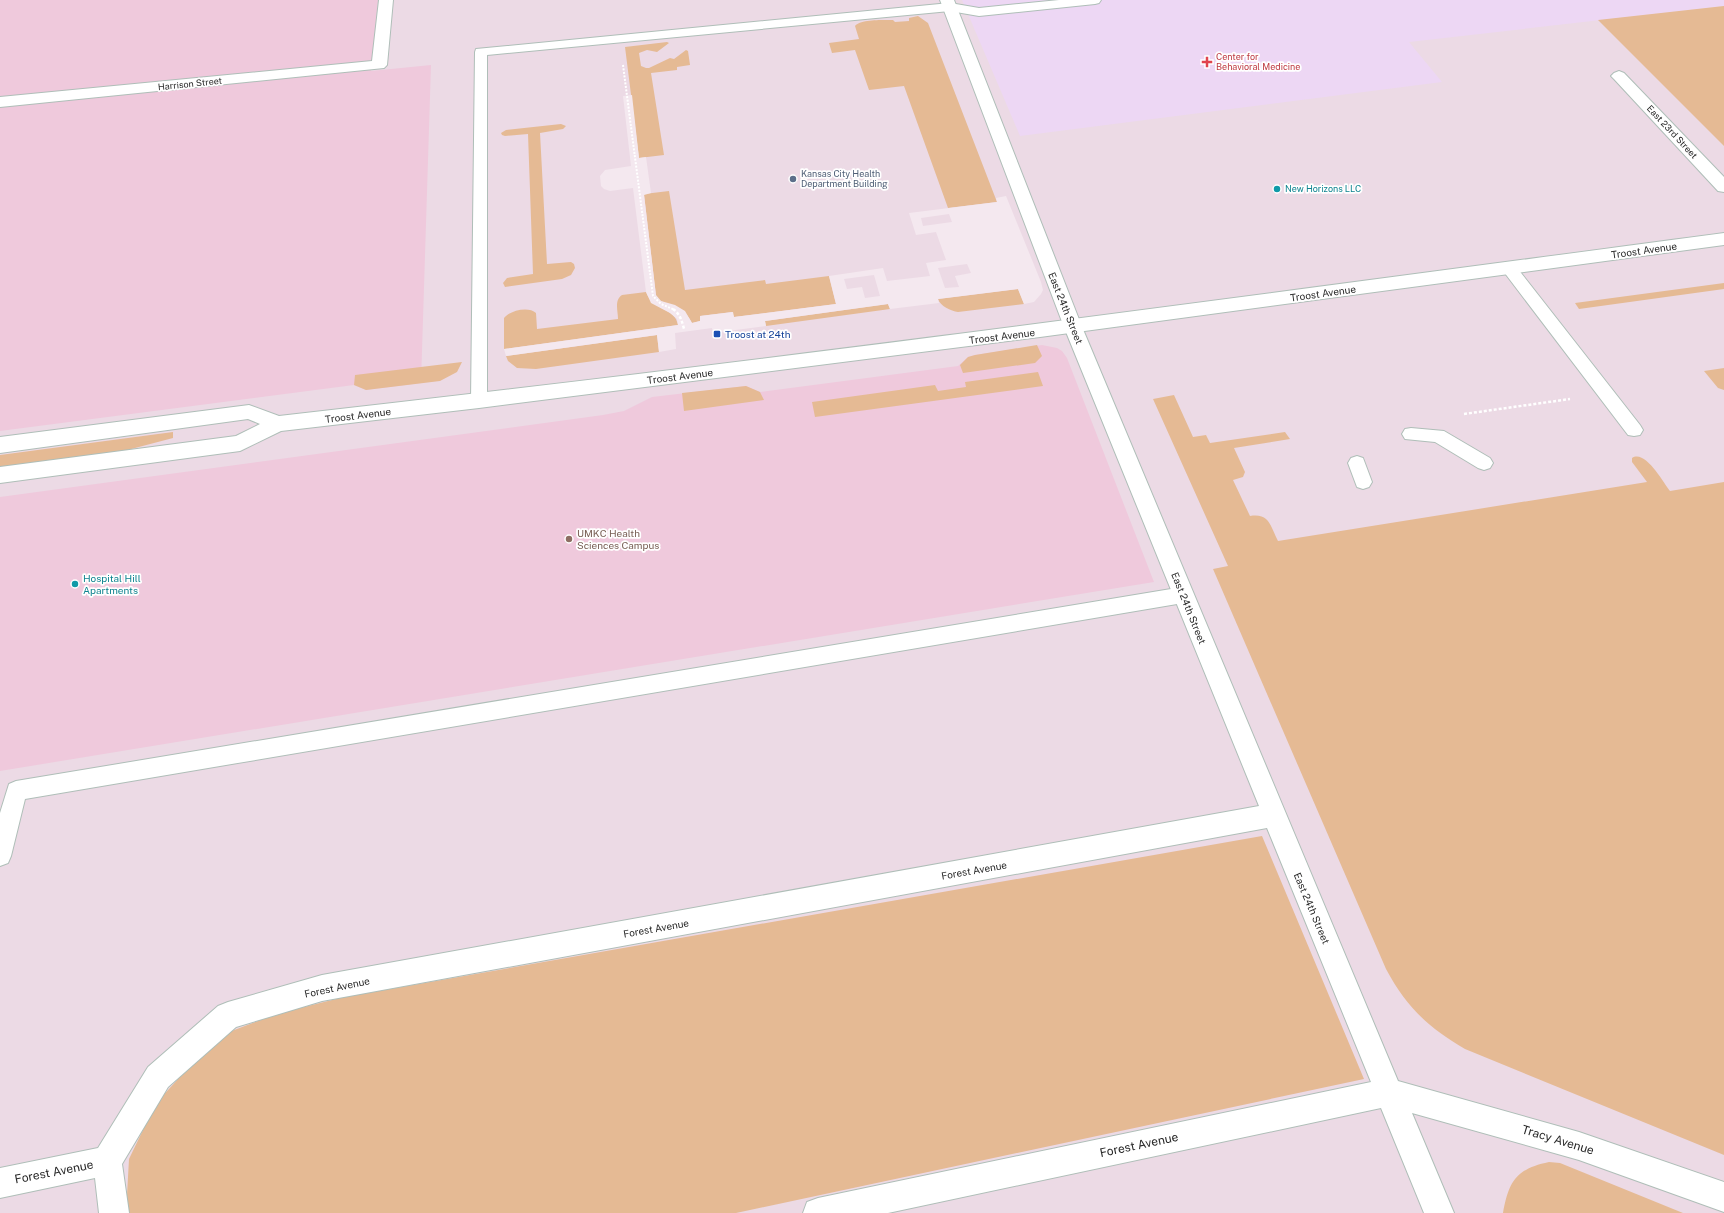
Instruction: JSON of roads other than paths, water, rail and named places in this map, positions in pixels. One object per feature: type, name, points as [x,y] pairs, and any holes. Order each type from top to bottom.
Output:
[{"type":"street","name":"Harrison Street","points":[[0,102],[379,65],[386,0]]},
{"type":"street","name":"East 24th Street","points":[[948,3],[1073,327],[1439,1213]]},
{"type":"street","name":"East 23rd Street","points":[[1619,76],[1724,187]]},
{"type":"street","name":"Troost Avenue","points":[[0,475],[240,443],[278,424],[479,401],[1073,327],[1724,239]]},
{"type":"street","name":"Troost Avenue","points":[[0,445],[249,412],[278,424]]},
{"type":"street","name":"Forest Avenue","points":[[114,1213],[107,1161],[158,1077],[228,1016],[322,988],[1274,815]]},
{"type":"street","name":"Forest Avenue","points":[[818,1213],[1390,1092]]},
{"type":"street","name":"Tracy Avenue","points":[[1390,1092],[1579,1146],[1724,1197]]},
{"type":"street","name":"Forest Avenue","points":[[0,1182],[107,1161]]},
{"type":"lane","points":[[479,401],[481,52],[965,0]]},
{"type":"lane","points":[[948,3],[978,12],[1095,0]]},
{"type":"lane","points":[[1509,268],[1634,430]]},
{"type":"lane","points":[[1411,434],[1438,436],[1484,463]]},
{"type":"lane","points":[[1357,463],[1364,482]]},
{"type":"lane","points":[[0,856],[16,791],[1183,594]]},
{"type":"place","name":"Center for Behavioral Medicine","points":[[1207,62]]},
{"type":"place","name":"Kansas City Health Department Building","points":[[793,179]]},
{"type":"place","name":"New Horizons LLC","points":[[1277,189]]},
{"type":"place","name":"Troost at 24th","points":[[717,334]]},
{"type":"place","name":"UMKC Health Sciences Campus","points":[[569,539]]},
{"type":"place","name":"Hospital Hill Apartments","points":[[75,584]]}]
